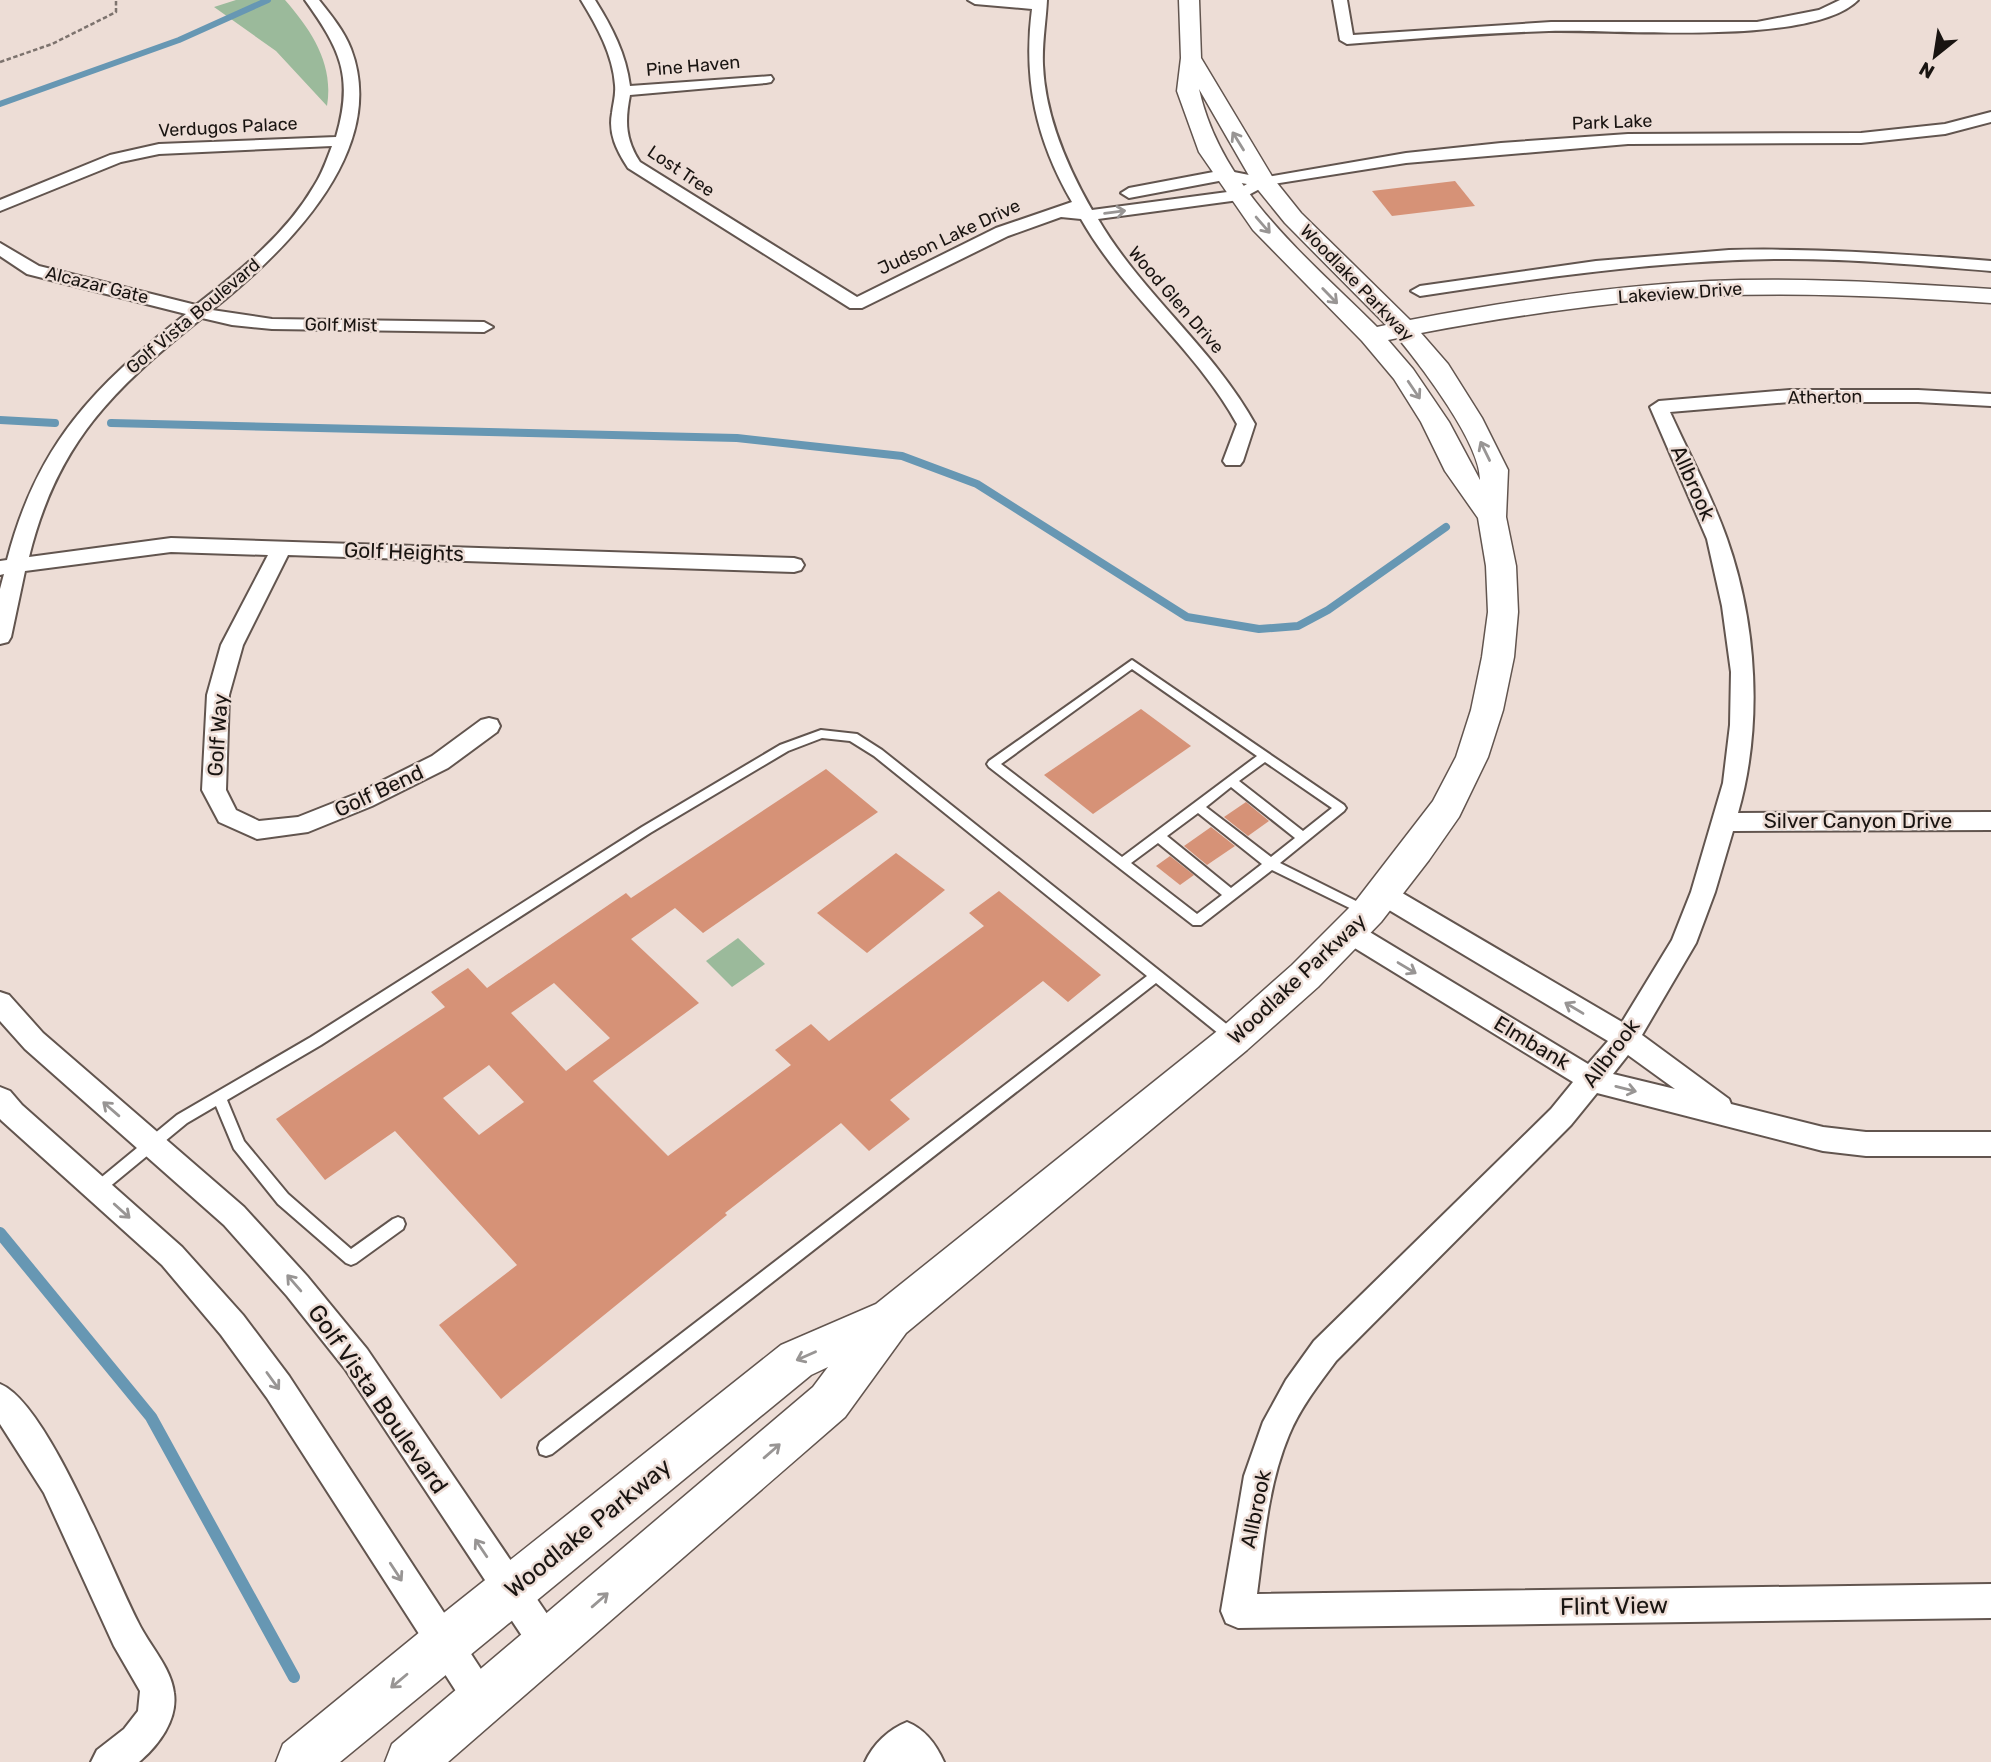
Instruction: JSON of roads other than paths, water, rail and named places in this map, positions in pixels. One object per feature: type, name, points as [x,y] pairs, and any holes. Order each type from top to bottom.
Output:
[{"type":"street","name":"Golf Vista Boulevard","points":[[0,638],[8,567],[42,483],[62,447],[88,412],[117,380],[269,252],[317,196],[337,160],[350,121],[353,92],[350,71],[343,47],[312,0]]},
{"type":"street","name":"Lost Tree","points":[[588,0],[611,40],[623,91],[618,131],[623,149],[634,165],[856,304]]},
{"type":"street","points":[[975,0],[1040,3]]},
{"type":"street","name":"Woodlake Parkway","points":[[1189,0],[1191,58],[1188,90],[1210,152],[1261,225],[1371,336],[1404,375],[1436,422],[1459,471],[1492,517]]},
{"type":"street","points":[[1340,0],[1347,40],[1555,26],[1755,27],[1816,17],[1830,13],[1851,0]]},
{"type":"street","name":"Wood Glen Drive","points":[[1040,3],[1036,76],[1048,128],[1084,210],[1128,277],[1234,399],[1246,424],[1233,461]]},
{"type":"street","name":"Woodlake Parkway","points":[[410,1762],[829,1402],[891,1319],[1234,1039],[1305,976],[1367,913],[1447,808],[1472,757],[1487,710],[1499,657],[1503,612],[1501,566],[1492,517],[1494,470],[1469,418],[1439,370],[1404,329],[1331,258],[1263,181],[1191,58]]},
{"type":"street","name":"Pine Haven","points":[[623,91],[766,79]]},
{"type":"street","name":"Park Lake","points":[[1231,185],[1406,158],[1501,148],[1628,139],[1861,138],[1945,128],[1991,117]]},
{"type":"street","name":"Verdugos Palace","points":[[0,206],[116,158],[159,149],[342,141]]},
{"type":"street","name":"Judson Lake Drive","points":[[1084,210],[1103,197],[1157,189],[1263,181]]},
{"type":"street","name":"Judson Lake Drive","points":[[856,304],[1002,232],[1061,212],[1169,204],[1231,185]]},
{"type":"street","points":[[1157,189],[1169,204]]},
{"type":"street","name":"Alcazar Gate","points":[[0,248],[33,270],[108,290],[170,302],[198,312]]},
{"type":"street","points":[[1420,291],[1589,266],[1774,254],[1905,259],[1991,266]]},
{"type":"street","name":"Lakeview Drive","points":[[1371,336],[1514,309],[1673,291],[1812,288],[1991,296]]},
{"type":"street","name":"Golf Mist","points":[[198,312],[272,324],[484,327]]},
{"type":"street","name":"Atherton","points":[[1659,407],[1790,396],[1918,396],[1991,400]]},
{"type":"street","name":"Allbrook","points":[[1238,1611],[1255,1500],[1274,1433],[1298,1388],[1325,1351],[1561,1117],[1626,1038],[1683,943],[1726,822],[1735,783],[1741,725],[1742,672],[1733,606],[1717,539],[1659,407]]},
{"type":"street","name":"Golf Heights","points":[[8,567],[118,550],[171,545],[794,565]]},
{"type":"street","name":"Golf Way","points":[[257,830],[227,816],[215,790],[218,695],[232,645],[282,548]]},
{"type":"street","name":"Golf Bend","points":[[257,830],[300,826],[364,800],[440,762],[489,726]]},
{"type":"street","name":"Silver Canyon Drive","points":[[1726,822],[1991,821]]},
{"type":"street","name":"Elmbank","points":[[1367,913],[1626,1038],[1731,1116]]},
{"type":"street","name":"Elmbank","points":[[1367,913],[1592,1080],[1799,1134],[1866,1144],[1991,1144]]},
{"type":"street","name":"Golf Vista Boulevard","points":[[0,1003],[34,1041],[234,1216],[297,1286],[356,1359],[548,1645]]},
{"type":"street","points":[[0,1098],[12,1113],[172,1256],[232,1325],[278,1387],[482,1701]]},
{"type":"street","name":"Woodlake Parkway","points":[[301,1762],[796,1360],[891,1319]]},
{"type":"street","points":[[0,1399],[24,1428],[66,1501],[131,1644],[157,1690],[154,1717],[136,1745],[109,1762]]},
{"type":"street","name":"Flint View","points":[[1238,1611],[1991,1601]]},
{"type":"lane","points":[[1132,664],[1340,808],[1303,838],[1197,921],[993,764],[1132,664]]},
{"type":"lane","points":[[97,1189],[182,1119],[316,1041],[657,824],[784,748],[821,734],[853,737],[878,753],[1234,1039]]},
{"type":"lane","points":[[1121,863],[1265,756]]},
{"type":"lane","points":[[1231,781],[1303,838]]},
{"type":"lane","points":[[1197,806],[1271,864],[1367,913]]},
{"type":"lane","points":[[1158,836],[1231,895]]},
{"type":"lane","points":[[546,1448],[1156,976]]},
{"type":"lane","points":[[219,1097],[239,1146],[283,1199],[351,1258],[398,1224]]},
{"type":"waterway","points":[[0,104],[179,40],[268,0]]},
{"type":"waterway","points":[[0,420],[55,423]]},
{"type":"waterway","points":[[111,423],[737,438],[902,456],[977,484],[1187,617],[1259,629],[1298,626],[1328,610],[1446,527]]},
{"type":"waterway","points":[[0,1233],[151,1417],[294,1677]]}]
